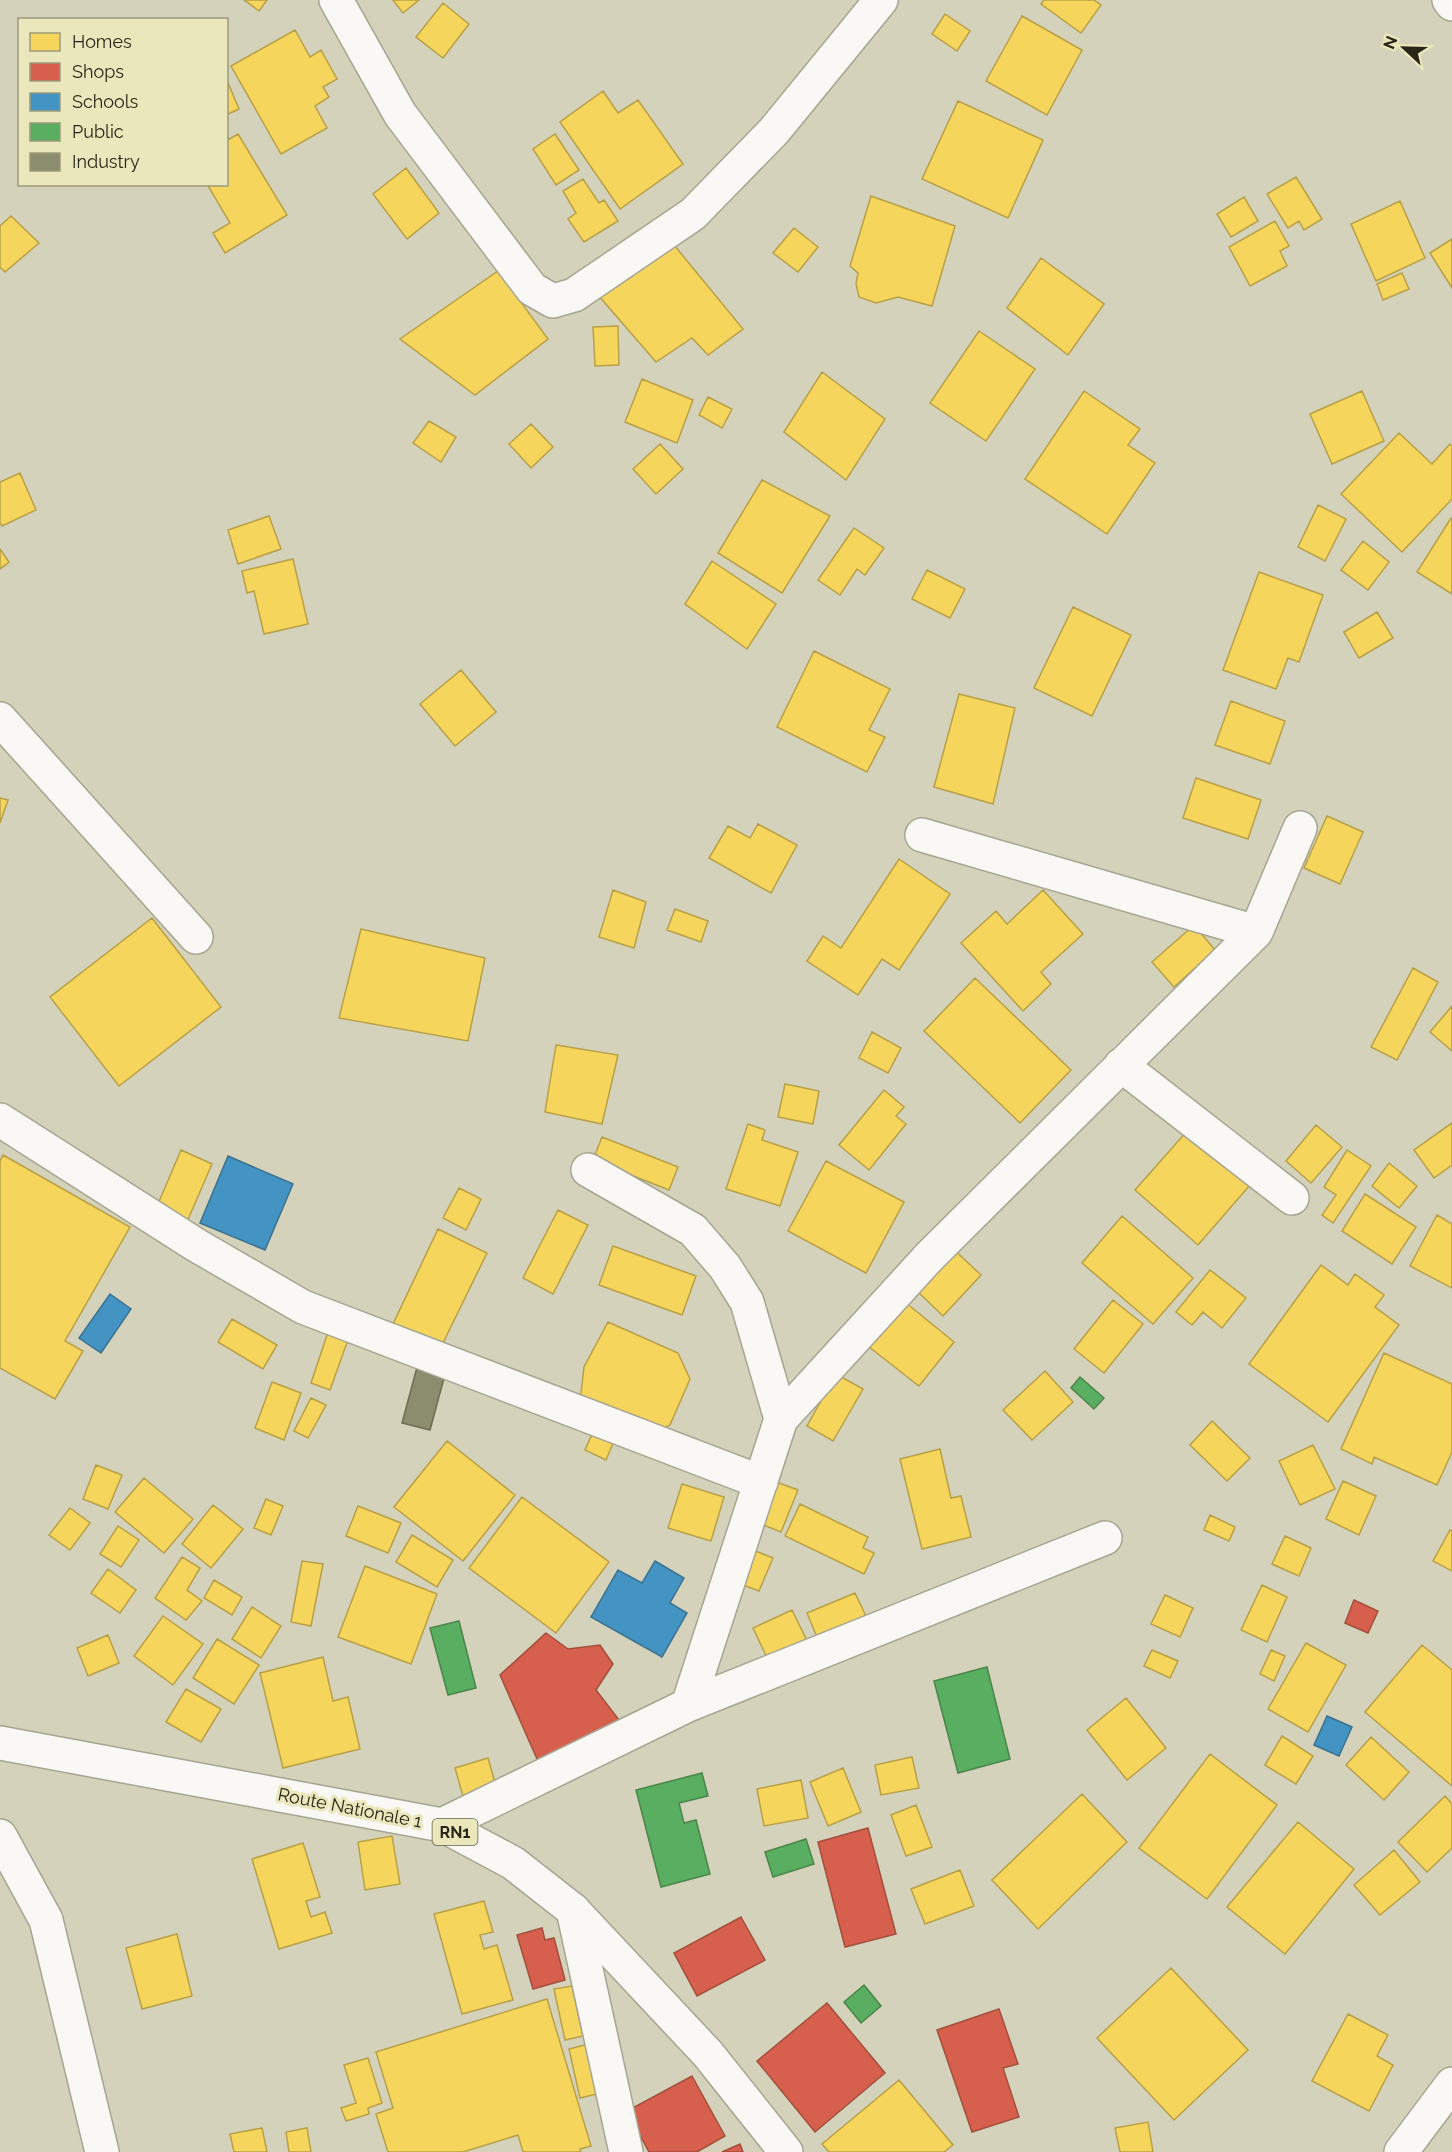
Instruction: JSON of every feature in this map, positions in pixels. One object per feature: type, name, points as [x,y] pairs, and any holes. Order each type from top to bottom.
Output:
[{"type":"street","points":[[336,0],[400,114],[532,289],[554,301],[574,295],[693,214],[774,131],[881,0]]},
{"type":"street","points":[[1449,0],[1452,4]]},
{"type":"street","points":[[0,719],[196,937]]},
{"type":"street","points":[[688,1705],[781,1419],[929,1257],[1256,932],[1300,828]]},
{"type":"street","points":[[922,836],[1256,932]]},
{"type":"street","points":[[1121,1065],[1292,1197]]},
{"type":"street","points":[[0,1120],[196,1245],[303,1306],[761,1482]]},
{"type":"street","points":[[588,1170],[693,1230],[725,1267],[747,1302],[781,1419]]},
{"type":"street","points":[[442,1825],[688,1705],[1105,1538]]},
{"type":"street","name":"Route Nationale 1","points":[[0,1743],[442,1825],[513,1863],[573,1910],[708,2054],[786,2152]]},
{"type":"street","points":[[0,1836],[46,1920],[102,2152]]},
{"type":"street","points":[[573,1910],[626,2152]]},
{"type":"street","points":[[1401,2152],[1452,2084]]},
{"type":"building: Homes","points":[[244,0],[267,0],[259,11]]},
{"type":"building: Homes","points":[[393,0],[419,0],[403,13]]},
{"type":"building: Homes","points":[[1044,0],[1094,0],[1101,5],[1081,33],[1041,4]]},
{"type":"building: Homes","points":[[443,3],[469,24],[443,58],[416,37]]},
{"type":"building: Homes","points":[[945,14],[970,31],[957,51],[932,34]]},
{"type":"building: Homes","points":[[1022,16],[1082,50],[1047,115],[986,81]]},
{"type":"building: Homes","points":[[295,30],[310,57],[321,50],[337,79],[323,87],[329,97],[315,106],[327,128],[281,154],[231,66]]},
{"type":"building: Homes","points":[[228,83],[239,109],[228,114]]},
{"type":"building: Homes","points":[[603,91],[618,113],[638,100],[683,164],[620,209],[560,122]]},
{"type":"building: Homes","points":[[958,101],[1043,140],[1008,218],[922,179]]},
{"type":"building: Homes","points":[[238,134],[287,215],[225,253],[213,233],[230,223],[208,186],[228,186],[228,140]]},
{"type":"building: Homes","points":[[555,134],[579,170],[556,185],[533,149]]},
{"type":"building: Homes","points":[[406,168],[439,213],[407,239],[373,194]]},
{"type":"building: Homes","points":[[1296,177],[1322,219],[1304,230],[1299,221],[1288,228],[1267,194]]},
{"type":"building: Homes","points":[[583,179],[599,203],[604,200],[618,221],[584,242],[568,219],[576,213],[563,191]]},
{"type":"building: Homes","points":[[871,196],[955,226],[932,306],[898,297],[876,303],[859,297],[856,284],[858,273],[850,266]]},
{"type":"building: Homes","points":[[1244,197],[1258,221],[1231,237],[1217,214]]},
{"type":"building: Homes","points":[[1400,201],[1425,258],[1376,281],[1351,224]]},
{"type":"building: Homes","points":[[11,216],[39,243],[5,272],[0,267],[0,226]]},
{"type":"building: Homes","points":[[1275,221],[1289,246],[1280,251],[1287,266],[1250,286],[1229,247]]},
{"type":"building: Homes","points":[[794,228],[818,247],[798,272],[773,253]]},
{"type":"building: Homes","points":[[665,234],[743,329],[708,355],[692,338],[656,362],[592,288]]},
{"type":"building: Homes","points":[[1452,239],[1452,288],[1430,253]]},
{"type":"building: Homes","points":[[1041,258],[1104,304],[1068,355],[1007,308]]},
{"type":"building: Homes","points":[[498,271],[548,339],[475,395],[400,339]]},
{"type":"building: Homes","points":[[1402,273],[1409,289],[1383,300],[1377,284]]},
{"type":"building: Homes","points":[[618,326],[619,365],[595,366],[593,327]]},
{"type":"building: Homes","points":[[979,331],[1035,369],[986,441],[930,403]]},
{"type":"building: Homes","points":[[822,372],[885,419],[846,480],[784,432]]},
{"type":"building: Homes","points":[[642,379],[693,400],[677,443],[625,422]]},
{"type":"building: Homes","points":[[1084,391],[1140,429],[1128,445],[1155,463],[1107,534],[1025,479]]},
{"type":"building: Homes","points":[[1362,391],[1384,441],[1332,464],[1310,414]]},
{"type":"building: Homes","points":[[708,397],[732,409],[722,428],[699,415]]},
{"type":"building: Homes","points":[[429,421],[456,437],[441,462],[413,443]]},
{"type":"building: Homes","points":[[531,424],[553,447],[531,468],[509,444]]},
{"type":"building: Homes","points":[[1399,433],[1432,464],[1450,444],[1452,446],[1452,499],[1402,552],[1341,494]]},
{"type":"building: Homes","points":[[660,444],[683,469],[656,494],[633,469]]},
{"type":"building: Homes","points":[[20,473],[36,510],[2,526],[0,523],[0,482]]},
{"type":"building: Homes","points":[[762,480],[830,516],[782,593],[718,553]]},
{"type":"building: Homes","points":[[1318,505],[1346,519],[1325,561],[1298,547]]},
{"type":"building: Homes","points":[[269,516],[281,549],[238,564],[228,530]]},
{"type":"building: Homes","points":[[1452,519],[1452,594],[1417,572]]},
{"type":"building: Homes","points":[[854,528],[884,548],[865,575],[857,569],[840,595],[818,580]]},
{"type":"building: Homes","points":[[1363,541],[1389,562],[1368,590],[1341,570]]},
{"type":"building: Homes","points":[[0,549],[9,562],[0,569]]},
{"type":"building: Homes","points":[[293,559],[308,624],[264,634],[254,591],[247,593],[242,571]]},
{"type":"building: Homes","points":[[712,561],[776,604],[747,649],[685,604]]},
{"type":"building: Homes","points":[[927,570],[965,589],[950,618],[912,599]]},
{"type":"building: Homes","points":[[1259,572],[1323,595],[1299,662],[1288,658],[1276,689],[1223,670]]},
{"type":"building: Homes","points":[[1073,607],[1131,635],[1092,716],[1034,688]]},
{"type":"building: Homes","points":[[1377,612],[1393,638],[1359,658],[1344,632]]},
{"type":"building: Homes","points":[[814,651],[890,689],[869,730],[885,737],[867,772],[777,727]]},
{"type":"building: Homes","points":[[461,670],[496,712],[455,746],[420,704]]},
{"type":"building: Homes","points":[[959,694],[1015,708],[993,804],[934,787]]},
{"type":"building: Homes","points":[[1231,701],[1285,721],[1270,764],[1215,745]]},
{"type":"building: Homes","points":[[1196,778],[1261,800],[1248,839],[1183,818]]},
{"type":"building: Homes","points":[[0,798],[8,800],[0,823]]},
{"type":"building: Homes","points":[[1327,816],[1363,832],[1340,884],[1304,868]]},
{"type":"building: Homes","points":[[758,824],[797,845],[771,893],[709,858],[728,826],[750,838]]},
{"type":"building: Homes","points":[[899,859],[950,894],[899,970],[882,959],[858,995],[807,961],[823,936],[841,948]]},
{"type":"building: Homes","points":[[613,890],[646,902],[634,948],[599,937]]},
{"type":"building: Homes","points":[[1043,890],[1083,934],[1041,972],[1051,984],[1023,1011],[961,943],[996,911],[1007,924]]},
{"type":"building: Homes","points":[[675,909],[708,921],[701,942],[667,930]]},
{"type":"building: Homes","points":[[152,918],[221,1007],[119,1086],[50,997]]},
{"type":"building: Homes","points":[[1194,925],[1215,950],[1174,987],[1152,962]]},
{"type":"building: Homes","points":[[361,929],[485,958],[468,1041],[339,1018]]},
{"type":"building: Homes","points":[[1413,968],[1438,982],[1397,1060],[1371,1047]]},
{"type":"building: Homes","points":[[975,978],[1071,1070],[1020,1123],[924,1031]]},
{"type":"building: Homes","points":[[1452,1006],[1452,1051],[1430,1032]]},
{"type":"building: Homes","points":[[872,1032],[901,1048],[888,1073],[859,1058]]},
{"type":"building: Homes","points":[[556,1045],[618,1055],[602,1124],[545,1112]]},
{"type":"building: Homes","points":[[785,1084],[819,1091],[813,1124],[778,1117]]},
{"type":"building: Homes","points":[[884,1090],[904,1107],[896,1116],[906,1124],[869,1170],[839,1145]]},
{"type":"building: Homes","points":[[1452,1123],[1452,1165],[1434,1178],[1414,1150]]},
{"type":"building: Homes","points":[[748,1124],[765,1130],[762,1140],[798,1152],[780,1206],[726,1189]]},
{"type":"building: Homes","points":[[1316,1125],[1342,1147],[1311,1183],[1286,1161]]},
{"type":"building: Homes","points":[[1188,1130],[1250,1185],[1198,1245],[1135,1190]]},
{"type":"building: Homes","points":[[602,1137],[678,1167],[669,1190],[593,1160]]},
{"type":"building: Homes","points":[[181,1150],[212,1164],[186,1224],[155,1211]]},
{"type":"building: Homes","points":[[1347,1150],[1371,1166],[1333,1223],[1322,1215],[1336,1195],[1324,1187]]},
{"type":"building: Homes","points":[[3,1155],[130,1227],[65,1341],[83,1351],[55,1399],[0,1368],[0,1161]]},
{"type":"building: Homes","points":[[826,1161],[904,1202],[866,1273],[788,1231]]},
{"type":"building: Homes","points":[[1389,1163],[1417,1186],[1399,1208],[1372,1186]]},
{"type":"building: Homes","points":[[459,1188],[481,1199],[466,1230],[443,1218]]},
{"type":"building: Homes","points":[[1365,1194],[1416,1227],[1392,1264],[1342,1231]]},
{"type":"building: Homes","points":[[558,1210],[588,1225],[553,1294],[523,1278]]},
{"type":"building: Homes","points":[[1437,1215],[1452,1224],[1452,1288],[1410,1266]]},
{"type":"building: Homes","points":[[1122,1216],[1193,1278],[1153,1324],[1082,1263]]},
{"type":"building: Homes","points":[[438,1229],[487,1253],[441,1347],[393,1324]]},
{"type":"building: Homes","points":[[613,1246],[696,1276],[682,1315],[599,1285]]},
{"type":"building: Homes","points":[[950,1246],[981,1275],[943,1316],[912,1286]]},
{"type":"building: Homes","points":[[1321,1265],[1348,1285],[1355,1274],[1384,1295],[1375,1307],[1399,1325],[1328,1422],[1249,1364]]},
{"type":"building: Homes","points":[[1210,1270],[1246,1298],[1222,1328],[1203,1312],[1192,1325],[1176,1312]]},
{"type":"building: Homes","points":[[900,1298],[954,1342],[919,1386],[864,1343]]},
{"type":"building: Homes","points":[[1113,1300],[1143,1324],[1104,1373],[1074,1349]]},
{"type":"building: Homes","points":[[232,1319],[277,1345],[263,1369],[218,1342]]},
{"type":"building: Homes","points":[[608,1322],[678,1353],[690,1379],[670,1425],[655,1432],[580,1402],[584,1367]]},
{"type":"building: Homes","points":[[329,1329],[349,1337],[330,1390],[311,1383]]},
{"type":"building: Homes","points":[[1384,1353],[1452,1384],[1452,1452],[1437,1485],[1374,1457],[1372,1464],[1341,1449]]},
{"type":"building: Homes","points":[[1045,1371],[1073,1402],[1032,1440],[1003,1410]]},
{"type":"building: Homes","points":[[836,1374],[863,1389],[833,1441],[807,1426]]},
{"type":"building: Homes","points":[[272,1382],[301,1393],[284,1440],[255,1428]]},
{"type":"building: Homes","points":[[311,1398],[326,1405],[308,1438],[294,1431]]},
{"type":"building: Homes","points":[[1212,1421],[1250,1458],[1227,1481],[1190,1445]]},
{"type":"building: Homes","points":[[593,1432],[614,1441],[606,1460],[585,1450]]},
{"type":"building: Homes","points":[[447,1441],[515,1495],[463,1561],[394,1507]]},
{"type":"building: Homes","points":[[1313,1445],[1335,1489],[1300,1505],[1279,1461]]},
{"type":"building: Homes","points":[[940,1449],[951,1498],[961,1496],[971,1537],[922,1549],[900,1459]]},
{"type":"building: Homes","points":[[96,1465],[122,1475],[108,1509],[83,1499]]},
{"type":"building: Homes","points":[[144,1478],[193,1519],[164,1553],[115,1512]]},
{"type":"building: Homes","points":[[768,1479],[798,1490],[781,1532],[751,1520]]},
{"type":"building: Homes","points":[[1343,1481],[1376,1496],[1359,1535],[1326,1519]]},
{"type":"building: Homes","points":[[682,1484],[724,1497],[711,1541],[668,1528]]},
{"type":"building: Homes","points":[[522,1497],[609,1562],[556,1633],[469,1568]]},
{"type":"building: Homes","points":[[266,1499],[283,1506],[271,1535],[254,1528]]},
{"type":"building: Homes","points":[[800,1504],[868,1537],[863,1548],[874,1553],[864,1574],[785,1536]]},
{"type":"building: Homes","points":[[213,1505],[243,1529],[211,1568],[182,1544]]},
{"type":"building: Homes","points":[[358,1506],[401,1523],[388,1553],[346,1536]]},
{"type":"building: Homes","points":[[70,1508],[90,1523],[70,1550],[49,1535]]},
{"type":"building: Homes","points":[[1210,1515],[1235,1527],[1229,1541],[1204,1530]]},
{"type":"building: Homes","points":[[118,1526],[139,1540],[121,1567],[100,1554]]},
{"type":"building: Homes","points":[[1450,1530],[1452,1531],[1452,1571],[1433,1561]]},
{"type":"building: Homes","points":[[412,1535],[453,1560],[437,1587],[396,1562]]},
{"type":"building: Homes","points":[[1285,1536],[1311,1548],[1299,1576],[1272,1564]]},
{"type":"building: Homes","points":[[748,1548],[773,1558],[759,1591],[735,1582]]},
{"type":"building: Homes","points":[[182,1557],[200,1568],[187,1590],[202,1601],[186,1620],[155,1598]]},
{"type":"building: Homes","points":[[302,1561],[323,1564],[311,1626],[291,1622]]},
{"type":"building: Homes","points":[[365,1566],[437,1594],[411,1664],[338,1637]]},
{"type":"building: Homes","points":[[108,1569],[136,1590],[120,1613],[91,1593]]},
{"type":"building: Homes","points":[[214,1580],[242,1597],[232,1615],[204,1598]]},
{"type":"building: Homes","points":[[1262,1585],[1287,1597],[1267,1642],[1241,1630]]},
{"type":"building: Homes","points":[[855,1593],[866,1616],[817,1637],[807,1613]]},
{"type":"building: Homes","points":[[1165,1595],[1193,1608],[1180,1637],[1151,1624]]},
{"type":"building: Homes","points":[[252,1607],[281,1626],[261,1658],[232,1639]]},
{"type":"building: Homes","points":[[792,1610],[810,1647],[771,1666],[753,1628]]},
{"type":"building: Homes","points":[[163,1616],[203,1644],[173,1685],[134,1656]]},
{"type":"building: Homes","points":[[108,1635],[119,1663],[88,1676],[77,1648]]},
{"type":"building: Homes","points":[[217,1639],[259,1665],[234,1704],[193,1678]]},
{"type":"building: Homes","points":[[1306,1643],[1346,1665],[1308,1732],[1268,1709]]},
{"type":"building: Homes","points":[[1422,1645],[1452,1670],[1452,1786],[1365,1712]]},
{"type":"building: Homes","points":[[1152,1650],[1178,1661],[1170,1678],[1144,1666]]},
{"type":"building: Homes","points":[[1271,1650],[1285,1656],[1274,1681],[1260,1674]]},
{"type":"building: Homes","points":[[323,1657],[333,1701],[348,1697],[360,1749],[283,1768],[260,1673]]},
{"type":"building: Homes","points":[[186,1689],[221,1709],[201,1742],[166,1722]]},
{"type":"building: Homes","points":[[1126,1698],[1166,1748],[1127,1780],[1087,1730]]},
{"type":"building: Homes","points":[[1282,1736],[1313,1756],[1296,1784],[1265,1765]]},
{"type":"building: Homes","points":[[1371,1737],[1409,1772],[1384,1800],[1346,1765]]},
{"type":"building: Homes","points":[[1210,1754],[1277,1805],[1207,1899],[1139,1848]]},
{"type":"building: Homes","points":[[912,1757],[919,1788],[881,1795],[875,1765]]},
{"type":"building: Homes","points":[[488,1758],[496,1786],[463,1796],[455,1768]]},
{"type":"building: Homes","points":[[843,1768],[861,1812],[828,1826],[810,1782]]},
{"type":"building: Homes","points":[[801,1780],[808,1818],[764,1826],[757,1789]]},
{"type":"building: Homes","points":[[1082,1794],[1127,1842],[1038,1929],[992,1880]]},
{"type":"building: Homes","points":[[1445,1796],[1452,1804],[1452,1848],[1427,1872],[1398,1842]]},
{"type":"building: Homes","points":[[916,1805],[932,1847],[906,1856],[891,1815]]},
{"type":"building: Homes","points":[[1298,1822],[1354,1869],[1285,1954],[1227,1907]]},
{"type":"building: Homes","points":[[392,1836],[400,1884],[365,1890],[358,1842]]},
{"type":"building: Homes","points":[[303,1843],[320,1897],[306,1901],[311,1917],[325,1912],[332,1933],[279,1949],[252,1859]]},
{"type":"building: Homes","points":[[1394,1850],[1420,1882],[1380,1915],[1354,1885]]},
{"type":"building: Homes","points":[[960,1870],[974,1906],[925,1924],[911,1889]]},
{"type":"building: Homes","points":[[484,1901],[493,1932],[480,1935],[484,1949],[497,1945],[513,2000],[462,2014],[434,1914]]},
{"type":"building: Homes","points":[[177,1934],[192,1996],[142,2009],[126,1948]]},
{"type":"building: Homes","points":[[1171,1968],[1248,2050],[1174,2120],[1097,2038]]},
{"type":"building: Homes","points":[[572,1986],[583,2036],[565,2040],[554,1989]]},
{"type":"building: Homes","points":[[547,1999],[591,2146],[580,2149],[581,2152],[523,2152],[518,2135],[463,2152],[388,2152],[376,2114],[393,2108],[376,2052]]},
{"type":"building: Homes","points":[[1348,2014],[1388,2035],[1377,2056],[1393,2065],[1369,2111],[1312,2081]]},
{"type":"building: Homes","points":[[589,2044],[601,2093],[580,2098],[569,2049]]},
{"type":"building: Homes","points":[[368,2058],[382,2103],[368,2108],[369,2114],[346,2121],[341,2108],[356,2103],[344,2065]]},
{"type":"building: Homes","points":[[899,2080],[953,2145],[944,2152],[829,2152],[822,2144]]},
{"type":"building: Homes","points":[[1148,2122],[1153,2152],[1120,2152],[1115,2128]]},
{"type":"building: Homes","points":[[262,2128],[267,2152],[234,2152],[230,2134]]},
{"type":"building: Homes","points":[[307,2128],[311,2152],[289,2152],[286,2132]]},
{"type":"building: Shops","points":[[1354,1600],[1378,1611],[1368,1633],[1345,1623]]},
{"type":"building: Shops","points":[[546,1633],[568,1649],[600,1645],[613,1664],[596,1690],[619,1720],[541,1768],[500,1675]]},
{"type":"building: Shops","points":[[868,1828],[896,1934],[845,1947],[818,1842]]},
{"type":"building: Shops","points":[[741,1917],[765,1960],[697,1996],[674,1953]]},
{"type":"building: Shops","points":[[542,1928],[545,1940],[554,1938],[565,1980],[533,1989],[517,1935]]},
{"type":"building: Shops","points":[[827,2003],[885,2073],[815,2132],[757,2061]]},
{"type":"building: Shops","points":[[999,2009],[1018,2064],[1003,2068],[1019,2117],[972,2132],[937,2030]]},
{"type":"building: Shops","points":[[692,2076],[725,2136],[697,2152],[649,2152],[627,2111]]},
{"type":"building: Shops","points":[[740,2144],[743,2152],[722,2152]]},
{"type":"building: Schools","points":[[228,1156],[293,1184],[265,1250],[200,1223]]},
{"type":"building: Schools","points":[[110,1294],[131,1309],[101,1353],[79,1338]]},
{"type":"building: Schools","points":[[655,1561],[684,1578],[670,1603],[687,1613],[662,1657],[591,1617],[618,1570],[642,1583]]},
{"type":"building: Schools","points":[[1327,1716],[1352,1727],[1339,1756],[1314,1745]]},
{"type":"building: Public","points":[[1080,1377],[1104,1398],[1094,1409],[1071,1388]]},
{"type":"building: Public","points":[[459,1621],[476,1688],[448,1695],[430,1628]]},
{"type":"building: Public","points":[[987,1667],[1010,1759],[958,1773],[934,1681]]},
{"type":"building: Public","points":[[702,1773],[708,1796],[679,1803],[684,1823],[696,1820],[710,1874],[661,1887],[636,1790]]},
{"type":"building: Public","points":[[806,1839],[814,1864],[773,1877],[765,1852]]},
{"type":"building: Public","points":[[864,1985],[881,2006],[861,2023],[844,2002]]},
{"type":"building: Industry","points":[[419,1360],[447,1367],[430,1430],[402,1423]]}]
